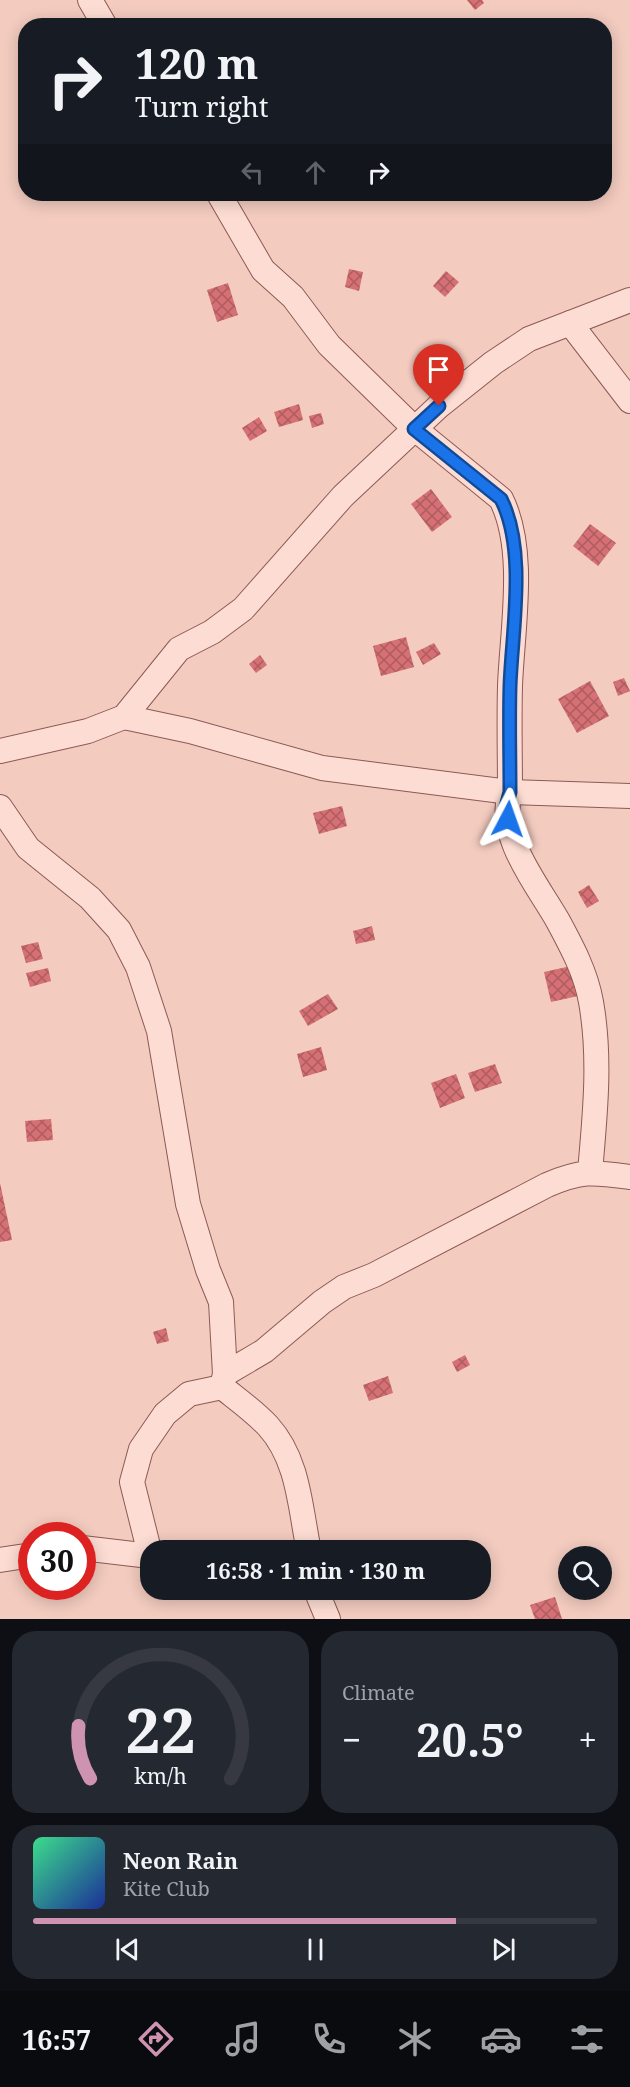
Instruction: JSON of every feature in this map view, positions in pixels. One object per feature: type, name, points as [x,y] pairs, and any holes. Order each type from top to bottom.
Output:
[{"type":"street","points":[[90,0],[100,18]]},
{"type":"street","points":[[223,201],[263,270],[293,297],[329,345],[414,429],[501,499],[508,513],[514,555],[515,596],[510,687],[510,792],[506,807],[511,832],[529,873],[580,964],[591,1002],[597,1083],[590,1172]]},
{"type":"street","points":[[0,751],[88,731],[124,717],[179,649],[212,632],[243,609],[343,496],[414,429],[493,363],[529,339],[630,300]]},
{"type":"street","points":[[570,323],[630,401]]},
{"type":"street","points":[[124,717],[190,731],[322,768],[510,792],[630,796]]},
{"type":"street","points":[[0,807],[28,848],[90,898],[119,930],[138,968],[159,1031],[188,1204],[208,1270],[221,1302],[223,1381],[268,1426],[287,1455],[296,1482],[307,1540]]},
{"type":"street","points":[[146,1540],[132,1482],[141,1449],[165,1414],[189,1394],[223,1381],[344,1287],[374,1275],[547,1185],[590,1172],[630,1177]]},
{"type":"street","points":[[96,1549],[140,1554]]},
{"type":"street","points":[[0,1560],[18,1557]]},
{"type":"street","points":[[320,1600],[328,1619]]},
{"type":"building","points":[[467,0],[482,0],[484,3],[475,10]]},
{"type":"building","points":[[349,269],[363,272],[359,291],[345,287]]},
{"type":"building","points":[[446,271],[459,282],[445,297],[433,286]]},
{"type":"building","points":[[228,283],[238,315],[217,322],[207,290]]},
{"type":"building","points":[[299,404],[303,420],[279,427],[274,412]]},
{"type":"building","points":[[321,413],[324,424],[312,428],[309,416]]},
{"type":"building","points":[[259,417],[267,431],[250,441],[242,428]]},
{"type":"building","points":[[431,489],[452,517],[432,532],[411,504]]},
{"type":"building","points":[[590,524],[616,543],[598,566],[573,546]]},
{"type":"building","points":[[406,637],[414,667],[381,676],[373,646]]},
{"type":"building","points":[[434,643],[441,654],[423,665],[416,652]]},
{"type":"building","points":[[260,655],[267,665],[256,673],[249,664]]},
{"type":"building","points":[[624,678],[630,691],[618,696],[613,682]]},
{"type":"building","points":[[590,681],[609,716],[577,733],[558,699]]},
{"type":"building","points":[[342,806],[347,826],[319,834],[313,813]]},
{"type":"building","points":[[589,885],[599,901],[587,908],[578,892]]},
{"type":"building","points":[[372,926],[375,940],[356,944],[353,931]]},
{"type":"building","points":[[38,942],[43,959],[26,963],[21,946]]},
{"type":"building","points":[[571,966],[578,996],[551,1002],[544,972]]},
{"type":"building","points":[[48,968],[51,981],[30,987],[26,973]]},
{"type":"building","points":[[328,994],[338,1009],[308,1026],[299,1011]]},
{"type":"building","points":[[321,1047],[327,1070],[303,1077],[297,1054]]},
{"type":"building","points":[[495,1064],[502,1083],[475,1092],[468,1073]]},
{"type":"building","points":[[456,1074],[465,1098],[440,1108],[431,1083]]},
{"type":"building","points":[[51,1119],[53,1140],[27,1142],[25,1121]]},
{"type":"building","points":[[0,1183],[12,1240],[0,1242]]},
{"type":"building","points":[[166,1328],[169,1341],[157,1344],[153,1332]]},
{"type":"building","points":[[465,1355],[470,1365],[457,1372],[452,1362]]},
{"type":"building","points":[[388,1376],[393,1393],[369,1401],[363,1385]]},
{"type":"building","points":[[555,1597],[562,1619],[535,1619],[530,1605]]},
{"type":"route","points":[[439,406],[414,429],[501,499],[512,529],[515,596],[510,687],[510,792],[506,807],[508,819]]}]
